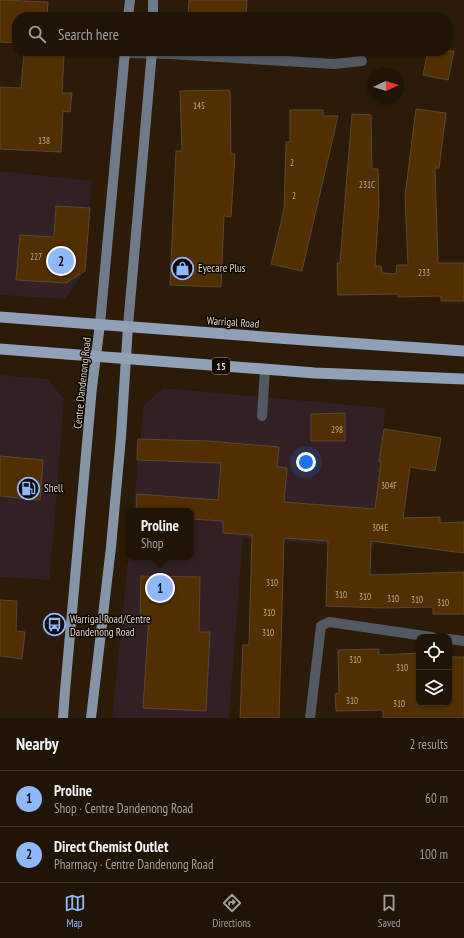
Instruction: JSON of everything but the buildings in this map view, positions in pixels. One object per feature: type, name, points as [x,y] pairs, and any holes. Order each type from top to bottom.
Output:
[{"type":"highway","name":"Warrigal Road","points":[[0,317],[464,351]]},
{"type":"highway","name":"15","points":[[0,348],[337,374],[464,380]]},
{"type":"main road","points":[[129,12],[130,0]]},
{"type":"main road","points":[[153,0],[153,12]]},
{"type":"main road","name":"Centre Dandenong Road","points":[[64,718],[65,691],[92,387],[97,356],[125,56]]},
{"type":"main road","points":[[91,718],[111,547],[121,437],[128,326],[152,56]]},
{"type":"street","points":[[213,56],[334,64],[362,61]]},
{"type":"street","points":[[262,416],[265,369]]},
{"type":"street","points":[[310,718],[321,626],[329,622],[416,635]]},
{"type":"street","points":[[452,639],[464,641]]},
{"type":"shaded area","points":[[0,171],[92,181],[83,273],[65,299],[0,295]]},
{"type":"shaded area","name":"Shell","points":[[0,375],[47,379],[64,399],[49,580],[0,577]]},
{"type":"shaded area","points":[[163,388],[385,408],[374,548],[243,538],[229,718],[112,718],[128,560],[194,560],[194,508],[133,508],[144,405]]},
{"type":"place","name":"Direct Chemist Outlet","points":[[61,261]]},
{"type":"place","name":"Eyecare Plus","points":[[182,268]]},
{"type":"place","name":"Shell","points":[[29,488]]},
{"type":"place","name":"Proline","points":[[160,588]]},
{"type":"place","name":"Warrigal Road/Centre Dandenong Road","points":[[54,625]]}]
